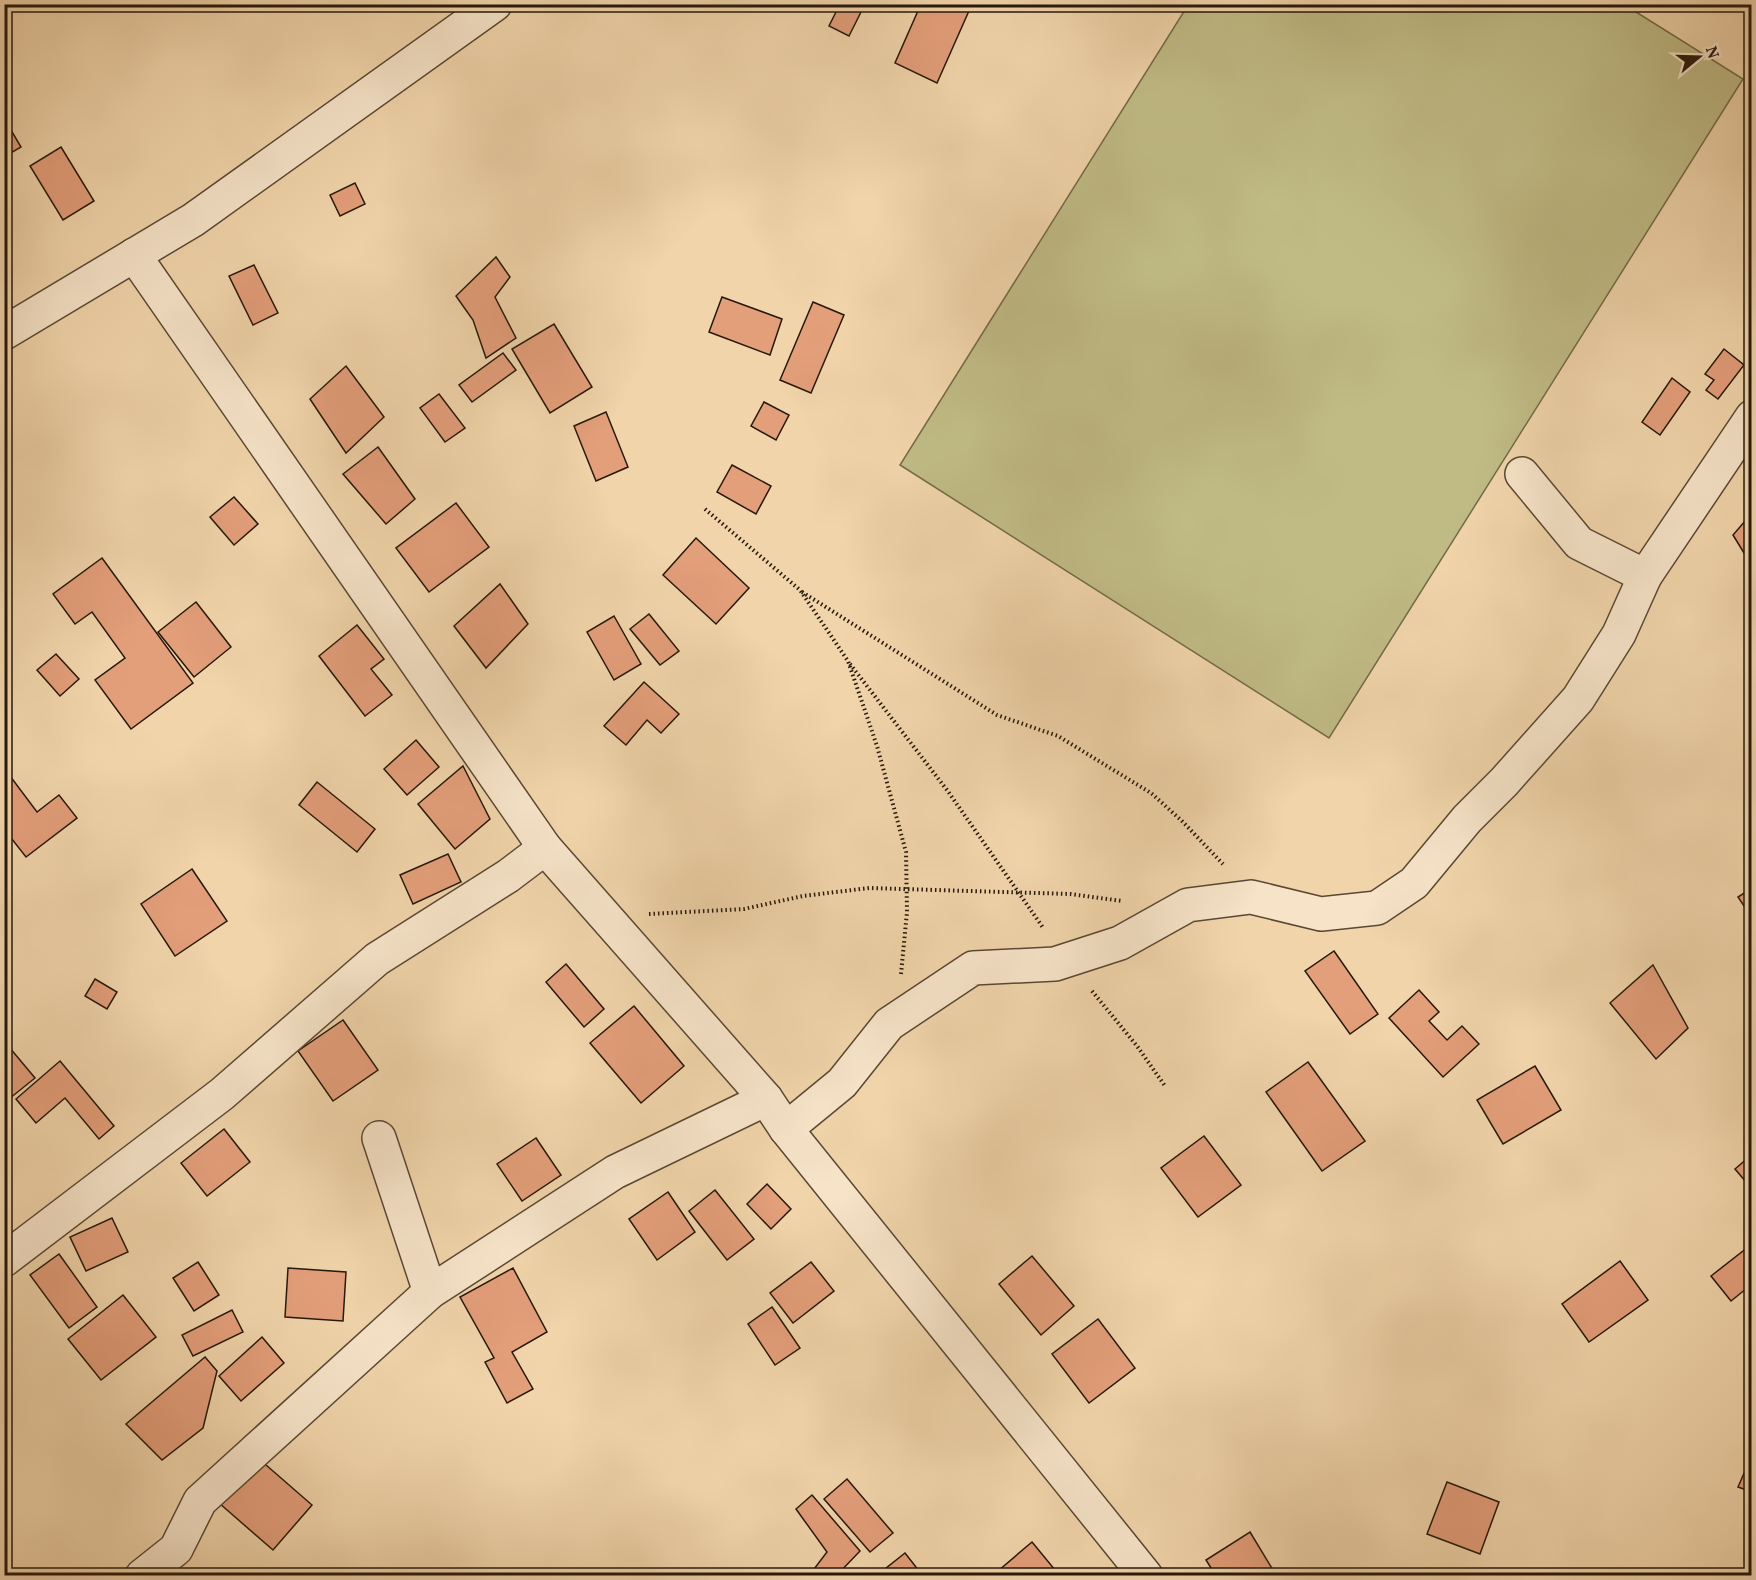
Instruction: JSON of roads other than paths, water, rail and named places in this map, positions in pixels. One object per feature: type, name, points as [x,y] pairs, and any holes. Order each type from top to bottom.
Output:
[{"type":"street","points":[[4,333],[193,220],[495,4]]},
{"type":"street","points":[[134,255],[545,848],[766,1099],[786,1129],[1135,1572]]},
{"type":"street","points":[[786,1129],[842,1083],[889,1024],[973,968],[1060,962],[1120,943],[1188,905],[1251,897],[1321,914],[1377,908],[1414,883],[1467,819],[1504,783],[1578,699],[1619,634],[1645,576],[1752,417]]},
{"type":"street","points":[[1522,474],[1579,543],[1645,576]]},
{"type":"street","points":[[4,1260],[222,1094],[377,959],[508,876],[545,848]]},
{"type":"street","points":[[142,1575],[176,1549],[200,1501],[430,1292],[615,1172],[766,1099]]},
{"type":"street","points":[[379,1138],[430,1292]]}]
